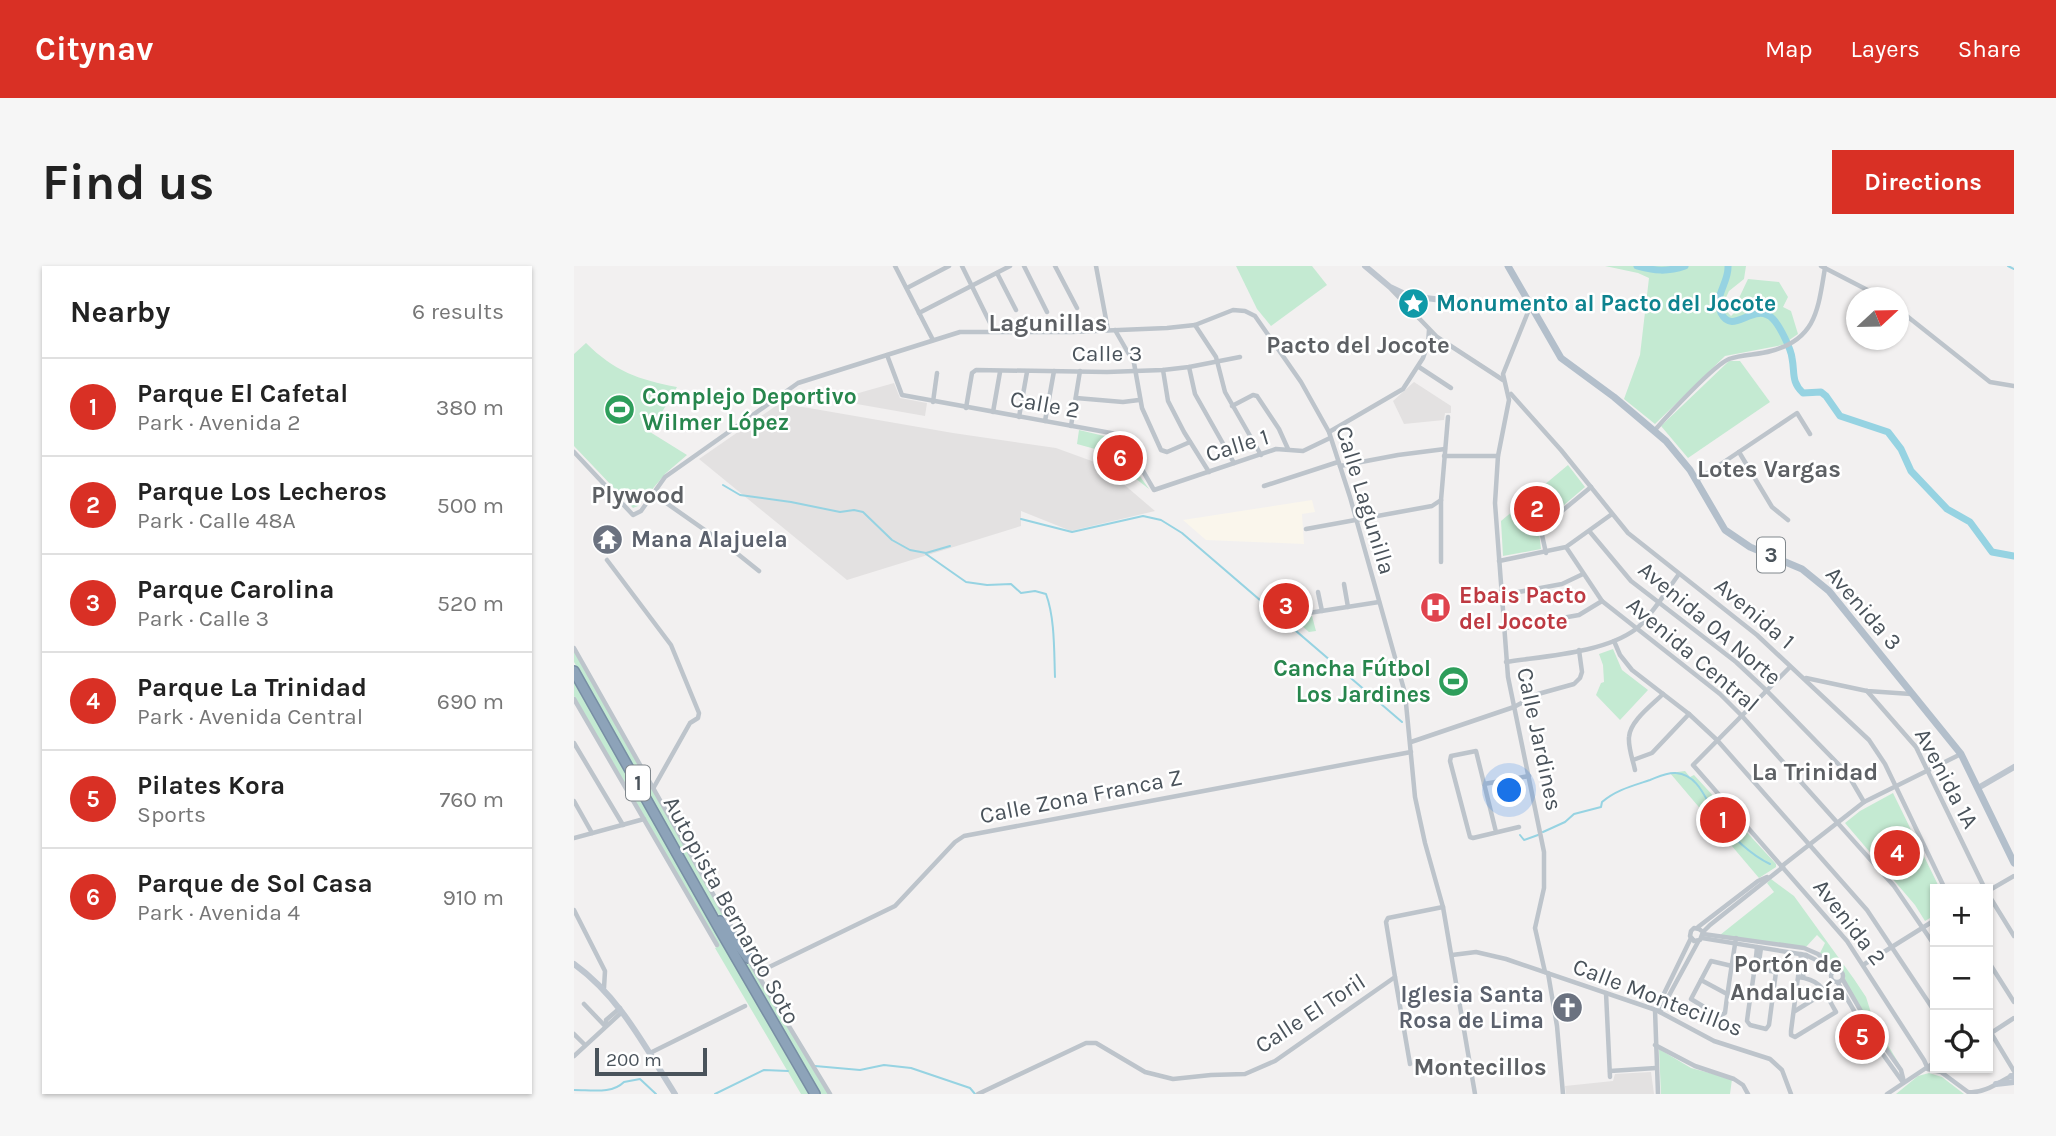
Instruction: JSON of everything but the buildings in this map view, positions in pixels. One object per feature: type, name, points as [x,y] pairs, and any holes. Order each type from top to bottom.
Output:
[{"type":"highway","name":"Autopista Bernardo Soto","points":[[574,671],[816,1094]]},
{"type":"highway","points":[[700,895],[748,958]]},
{"type":"main road","name":"Avenida 3","points":[[1507,266],[1561,358],[1655,430],[1683,460],[1725,530],[1750,547],[1795,565],[1823,585],[1961,754],[2014,863]]},
{"type":"street","points":[[895,266],[933,340]]},
{"type":"street","points":[[907,288],[949,266]]},
{"type":"street","points":[[962,266],[994,331]]},
{"type":"street","points":[[919,313],[1010,266]]},
{"type":"street","points":[[1024,266],[1047,312]]},
{"type":"street","points":[[1055,266],[1077,308]]},
{"type":"street","points":[[1096,266],[1112,330],[1134,363],[1139,400],[1164,452],[1189,442]]},
{"type":"street","points":[[1365,266],[1392,290],[1429,330],[1504,381],[1508,361],[1531,307]]},
{"type":"street","points":[[1655,430],[1676,406],[1726,361],[1782,347],[1810,329],[1817,311],[1823,267],[1862,287]]},
{"type":"street","points":[[997,273],[1016,310]]},
{"type":"street","points":[[1392,290],[1416,297],[1517,309],[1531,307]]},
{"type":"street","points":[[1416,297],[1419,319]]},
{"type":"street","name":"Calle Lagunilla","points":[[574,452],[633,515],[641,511],[652,493],[674,470],[798,383],[960,332],[1112,330],[1195,324],[1233,310],[1245,311],[1255,316],[1301,382],[1329,432],[1405,693],[1420,823],[1443,907],[1475,1094]]},
{"type":"street","points":[[1909,317],[1990,382],[2014,386]]},
{"type":"street","points":[[1195,324],[1217,360],[1222,386],[1261,456]]},
{"type":"street","points":[[1329,432],[1399,392],[1419,367],[1428,344],[1429,330]]},
{"type":"street","points":[[887,355],[902,395],[966,408]]},
{"type":"street","name":"Calle 3","points":[[966,408],[973,371],[1163,370],[1240,357]]},
{"type":"street","points":[[1189,367],[1195,394],[1234,463]]},
{"type":"street","points":[[1419,367],[1451,388]]},
{"type":"street","points":[[1163,370],[1168,401],[1189,442],[1209,472]]},
{"type":"street","points":[[1045,421],[1054,371]]},
{"type":"street","points":[[1071,426],[1080,371]]},
{"type":"street","points":[[993,412],[1000,372]]},
{"type":"street","points":[[1019,417],[1027,372]]},
{"type":"street","points":[[933,402],[937,373]]},
{"type":"street","name":"Calle Jardines","points":[[1504,381],[1509,396],[1498,456],[1495,503],[1506,662],[1544,856],[1544,888],[1535,928],[1557,1026],[1563,1094]]},
{"type":"street","name":"Avenida 1","points":[[1507,389],[1637,541],[1748,628],[1872,744],[1943,884]]},
{"type":"street","points":[[1232,406],[1256,396],[1279,429],[1288,449]]},
{"type":"street","points":[[1076,398],[1123,402],[1139,400]]},
{"type":"street","points":[[1508,408],[1513,404],[1520,405]]},
{"type":"street","name":"Calle 2","points":[[966,408],[1119,434],[1125,439],[1143,475],[1154,490]]},
{"type":"street","points":[[1697,480],[1797,414],[1810,434]]},
{"type":"street","points":[[1441,562],[1441,499],[1448,416]]},
{"type":"street","name":"Calle 1","points":[[1154,490],[1276,449],[1303,451],[1330,438]]},
{"type":"street","points":[[1264,486],[1339,464],[1445,449]]},
{"type":"street","points":[[1739,452],[1772,507],[1788,520]]},
{"type":"street","points":[[1444,456],[1498,456]]},
{"type":"street","points":[[1546,552],[1542,535],[1545,525],[1591,487]]},
{"type":"street","points":[[652,493],[759,571]]},
{"type":"street","points":[[1306,529],[1432,506],[1441,499]]},
{"type":"street","points":[[1499,561],[1566,547],[1612,514]]},
{"type":"street","name":"Avenida 0A Norte","points":[[1590,532],[1625,575],[1736,662],[1767,691],[1847,773],[1864,802]]},
{"type":"street","name":"Avenida Central","points":[[1566,547],[1602,601],[1720,694],[1742,716],[1894,886],[1930,938]]},
{"type":"street","points":[[607,560],[671,645],[699,713],[698,718],[690,723],[654,788]]},
{"type":"street","points":[[1502,595],[1562,584],[1583,574]]},
{"type":"street","points":[[1506,662],[1579,650],[1614,641],[1636,629],[1679,574]]},
{"type":"street","points":[[1344,584],[1348,607]]},
{"type":"street","points":[[1318,592],[1322,611]]},
{"type":"street","points":[[1292,593],[1296,615],[1379,602]]},
{"type":"street","points":[[1505,628],[1579,615],[1602,601]]},
{"type":"street","points":[[1614,641],[1626,663],[1717,740],[1810,844],[1867,910],[1934,1010]]},
{"type":"street","points":[[574,648],[748,958],[830,1094]]},
{"type":"street","points":[[1410,742],[1514,707],[1538,694],[1574,684],[1580,678],[1582,669],[1579,650]]},
{"type":"street","points":[[1717,740],[1790,667]]},
{"type":"street","points":[[1804,678],[1867,691],[1912,694]]},
{"type":"street","points":[[1820,694],[1821,687],[1826,684]]},
{"type":"street","name":"Avenida 1A","points":[[1867,691],[1915,745],[1983,884]]},
{"type":"street","points":[[1877,703],[1878,697],[1884,693]]},
{"type":"street","points":[[1635,770],[1629,745],[1630,733],[1636,722],[1663,694]]},
{"type":"street","points":[[574,699],[717,945]]},
{"type":"street","points":[[1633,760],[1652,753],[1689,714]]},
{"type":"street","name":"Avenida 2","points":[[1717,740],[1693,765],[1844,936],[1924,1060],[1927,1069]]},
{"type":"street","points":[[574,743],[623,824]]},
{"type":"street","points":[[1496,832],[1476,753],[1473,750],[1451,756],[1450,761],[1471,838],[1519,827]]},
{"type":"street","name":"Calle Zona Franca Z","points":[[757,973],[895,906],[955,842],[964,836],[1411,752]]},
{"type":"street","points":[[1658,1094],[1655,1045],[1657,1011],[1691,938],[1691,931],[1782,866],[1864,802],[1961,754]]},
{"type":"street","points":[[1978,788],[2014,767]]},
{"type":"street","points":[[1484,784],[1529,774]]},
{"type":"street","points":[[574,801],[592,833]]},
{"type":"street","points":[[574,838],[644,819]]},
{"type":"street","points":[[1657,1011],[1702,936],[1782,866]]},
{"type":"street","points":[[1993,888],[2014,876]]},
{"type":"street","name":"Avenida 1A","points":[[1993,902],[2014,936]]},
{"type":"street","name":"Calle El Toril","points":[[980,1093],[1086,1042],[1096,1043],[1145,1072],[1173,1079],[1245,1074],[1275,1061],[1395,977],[1387,920],[1391,916],[1443,907]]},
{"type":"street","points":[[574,910],[605,971],[604,988]]},
{"type":"street","points":[[1863,965],[1930,923]]},
{"type":"street","points":[[1696,928],[1702,936]]},
{"type":"street","points":[[1691,938],[1702,936],[1780,948],[1804,955],[1834,972],[1843,973],[1840,981]]},
{"type":"street","points":[[1736,941],[1759,947],[1810,950],[1827,960],[1834,972],[1832,979],[1840,981],[1904,1082]]},
{"type":"street","points":[[1732,966],[1711,961],[1691,999],[1723,1016],[1732,966],[1736,941]]},
{"type":"street","points":[[1756,969],[1776,972],[1767,1029],[1764,1030],[1748,1023],[1759,947]]},
{"type":"street","name":"Calle Montecillos","points":[[1451,955],[1476,952],[1657,1011],[1714,1041],[1770,1059],[1782,1070],[1791,1094]]},
{"type":"street","points":[[1801,977],[1814,980],[1836,1012],[1793,1037],[1791,1031],[1804,955]]},
{"type":"street","points":[[574,964],[604,988],[675,1094]]},
{"type":"street","points":[[1993,969],[2014,1002]]},
{"type":"street","points":[[1395,977],[1410,1064]]},
{"type":"street","points":[[1702,980],[1727,994]]},
{"type":"street","points":[[1606,993],[1610,1074],[1656,1069]]},
{"type":"street","points":[[1794,1011],[1824,993]]},
{"type":"street","points":[[584,1004],[605,1025]]},
{"type":"street","points":[[649,1053],[746,1006]]},
{"type":"street","points":[[574,1056],[621,1010]]},
{"type":"street","points":[[1993,1030],[2014,1018]]},
{"type":"street","points":[[574,1034],[585,1045]]},
{"type":"street","points":[[1927,1069],[1939,1070],[1968,1092],[1976,1093],[2013,1076],[1993,1039]]},
{"type":"street","points":[[1655,1045],[1701,1069],[1734,1079],[1743,1085],[1748,1094]]},
{"type":"street","points":[[1888,1093],[1930,1066]]},
{"type":"street","points":[[1898,1072],[1916,1073]]},
{"type":"street","points":[[1888,1093],[1898,1072]]},
{"type":"street","points":[[1947,1073],[1949,1077]]},
{"type":"shaded area","points":[[1414,382],[1451,406],[1451,413],[1445,413],[1444,420],[1404,424],[1393,401]]},
{"type":"shaded area","points":[[894,383],[900,398],[927,403],[925,416],[834,400]]},
{"type":"shaded area","points":[[780,403],[1056,448],[1100,464],[1155,511],[1071,531],[1021,511],[1021,526],[847,580],[699,459]]},
{"type":"shaded area","points":[[1312,500],[1315,512],[1302,514],[1304,544],[1206,540],[1183,520]]},
{"type":"shaded area","points":[[1651,1072],[1654,1094],[1566,1094],[1565,1086],[1613,1081],[1615,1074]]},
{"type":"green space","points":[[1236,266],[1312,266],[1327,285],[1271,326],[1257,309]]},
{"type":"green space","points":[[1605,266],[1746,266],[1744,279],[1729,291],[1722,306],[1731,316],[1740,307],[1739,298],[1748,279],[1779,282],[1788,297],[1783,307],[1791,311],[1798,334],[1782,345],[1725,356],[1655,424],[1624,399],[1640,355],[1649,278]]},
{"type":"green space","name":"Complejo Deportivo Wilmer López","points":[[586,343],[607,361],[628,373],[677,387],[650,432],[687,455],[633,508],[574,446],[574,354]]},
{"type":"green space","points":[[1729,361],[1740,361],[1770,402],[1688,458],[1661,426]]},
{"type":"green space","points":[[1079,430],[1121,440],[1149,489],[1104,454],[1077,444]]},
{"type":"green space","points":[[1568,465],[1585,487],[1542,524],[1539,532],[1541,549],[1503,556],[1501,521]]},
{"type":"green space","points":[[1290,592],[1295,618],[1312,616],[1316,631],[1309,632],[1268,597]]},
{"type":"green space","points":[[1613,649],[1622,670],[1648,690],[1620,720],[1596,695],[1604,682],[1599,654]]},
{"type":"green space","points":[[574,651],[734,935],[715,910],[574,662]]},
{"type":"green space","points":[[574,681],[809,1094],[801,1094],[715,948],[719,946],[574,696]]},
{"type":"green space","points":[[1685,771],[1690,777],[1694,775],[1776,867],[1759,878],[1670,773]]},
{"type":"green space","points":[[1893,793],[1938,884],[1930,884],[1930,918],[1925,921],[1915,905],[1845,823],[1860,811]]},
{"type":"green space","points":[[1771,879],[1794,896],[1854,979],[1866,997],[1874,1022],[1901,1067],[1868,1022],[1845,980],[1843,971],[1820,953],[1825,943],[1817,935],[1806,947],[1720,935],[1774,892],[1767,883]]},
{"type":"green space","points":[[729,936],[747,959],[828,1094],[821,1094]]},
{"type":"green space","points":[[1659,1049],[1691,1068],[1732,1079],[1730,1094],[1661,1094]]},
{"type":"green space","points":[[1929,1073],[1942,1077],[1964,1094],[1896,1094],[1918,1076]]},
{"type":"waterway","points":[[1637,266],[1661,270],[1685,266]]},
{"type":"waterway","points":[[1728,266],[1719,301],[1721,313],[1726,319],[1738,320],[1759,313],[1773,319],[1787,344],[1795,381],[1803,393],[1821,392],[1840,416],[1888,432],[1901,449],[1911,471],[1947,509],[1970,522],[1992,552],[2014,556]]},
{"type":"waterway","points":[[2008,266],[2014,269]]},
{"type":"waterway","points":[[723,485],[740,495],[840,512],[863,512],[892,540],[910,550],[926,553],[950,546]]},
{"type":"waterway","points":[[1021,519],[1072,532],[1143,516],[1161,520],[1182,533],[1402,722]]},
{"type":"waterway","points":[[926,554],[966,582],[1011,584],[1021,593],[1035,591],[1046,594],[1053,624],[1055,677]]},
{"type":"waterway","points":[[1543,832],[1565,822],[1574,814],[1601,807],[1602,802],[1619,791],[1669,773],[1676,773],[1697,784],[1729,832],[1770,864]]},
{"type":"waterway","points":[[1520,835],[1524,840],[1538,835]]},
{"type":"waterway","points":[[815,1066],[860,1070],[884,1065],[911,1068],[970,1088],[975,1094]]},
{"type":"waterway","points":[[715,1094],[764,1070],[788,1071]]},
{"type":"waterway","points":[[574,1090],[608,1090],[624,1082],[640,1079],[656,1094]]},
{"type":"place","name":"Monumento al Pacto del Jocote","points":[[1413,303]]},
{"type":"place","name":"Complejo Deportivo Wilmer López","points":[[619,409]]},
{"type":"place","name":"Parque de Sol Casa","points":[[1120,458]]},
{"type":"place","name":"Parque Los Lecheros","points":[[1537,509]]},
{"type":"place","name":"Mana Alajuela","points":[[608,539]]},
{"type":"place","name":"Parque Carolina","points":[[1286,606]]},
{"type":"place","name":"Ebais Pacto del Jocote","points":[[1436,608]]},
{"type":"place","name":"Cancha Fútbol Los Jardines","points":[[1454,681]]},
{"type":"place","name":"Parque El Cafetal","points":[[1723,820]]},
{"type":"place","name":"Parque La Trinidad","points":[[1897,853]]},
{"type":"place","name":"Iglesia Santa Rosa de Lima","points":[[1567,1007]]},
{"type":"place","name":"Pilates Kora","points":[[1862,1037]]},
{"type":"district","name":"Lagunillas","points":[[1048,323]]},
{"type":"district","name":"Pacto del Jocote","points":[[1358,345]]},
{"type":"district","name":"Lotes Vargas","points":[[1769,469]]},
{"type":"district","name":"Plywood","points":[[638,495]]},
{"type":"district","name":"La Trinidad","points":[[1815,772]]},
{"type":"district","name":"Portón de Andalucía","points":[[1788,978]]},
{"type":"district","name":"Montecillos","points":[[1480,1067]]}]
